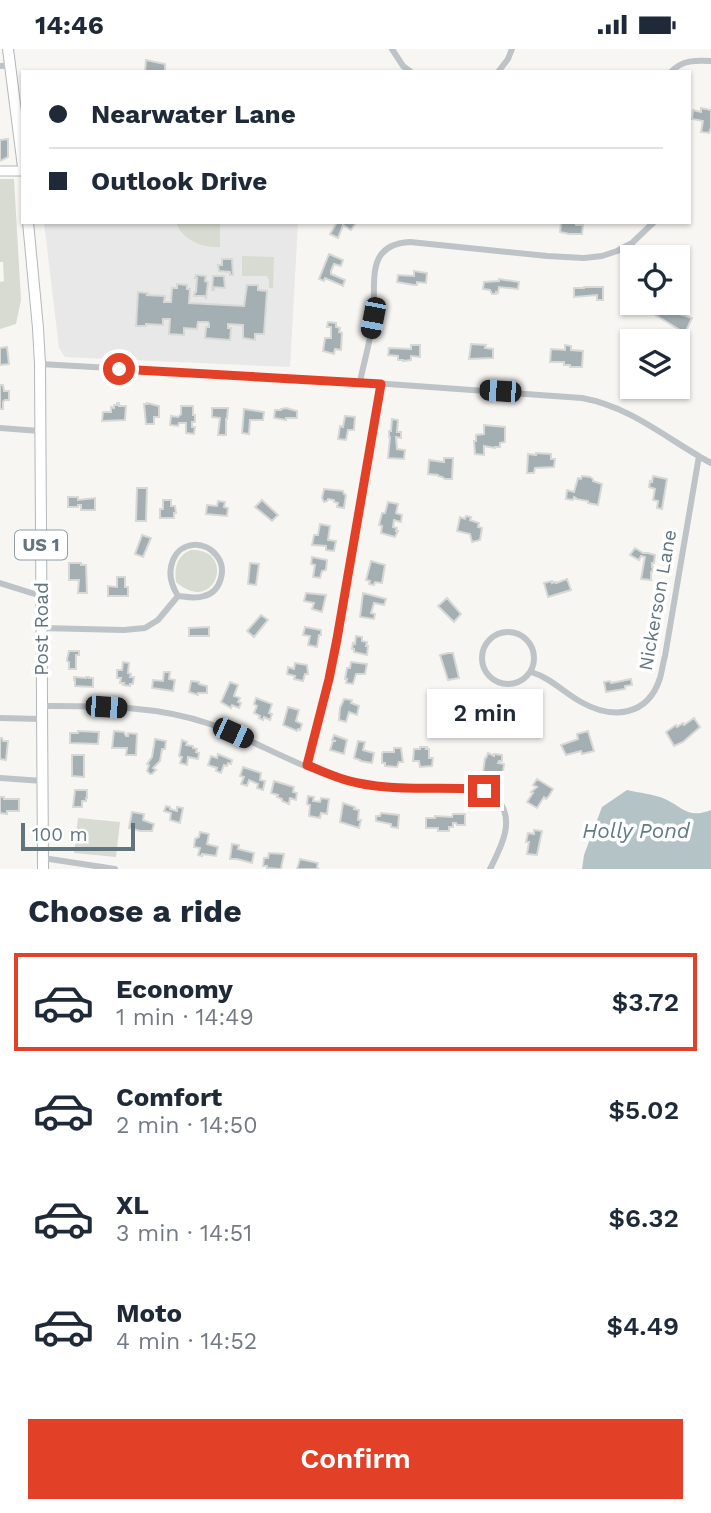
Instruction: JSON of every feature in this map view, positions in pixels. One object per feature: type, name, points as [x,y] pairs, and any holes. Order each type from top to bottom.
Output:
[{"type":"main road","points":[[8,49],[5,65],[21,157]]},
{"type":"main road","points":[[0,171],[21,169]]},
{"type":"main road","name":"Post Road","points":[[28,224],[40,364],[43,869]]},
{"type":"street","points":[[392,49],[408,70]]},
{"type":"street","points":[[500,70],[512,49]]},
{"type":"street","points":[[673,70],[683,63],[711,61]]},
{"type":"street","points":[[360,382],[373,318],[375,268],[381,255],[393,245],[410,242],[566,258],[593,257],[617,251],[632,243],[652,224]]},
{"type":"street","points":[[40,364],[360,382],[564,396],[599,401],[638,418],[711,463]]},
{"type":"street","points":[[307,765],[335,652],[381,384]]},
{"type":"street","points":[[0,428],[40,432]]},
{"type":"street","name":"Nickerson Lane","points":[[531,672],[544,675],[579,701],[607,712],[619,713],[641,707],[655,690],[665,656],[698,456]]},
{"type":"street","points":[[191,544],[207,548],[216,555],[221,564],[222,574],[218,585],[209,594],[201,597],[178,596],[173,589],[170,570],[178,552],[191,544]]},
{"type":"street","points":[[0,583],[41,596]]},
{"type":"street","points":[[41,628],[145,628],[158,620],[178,596]]},
{"type":"street","points":[[505,631],[522,635],[529,641],[535,656],[531,672],[517,683],[499,683],[491,679],[482,664],[484,646],[489,639],[505,631]]},
{"type":"street","points":[[41,706],[128,709],[189,718],[233,733],[336,777],[362,784],[478,789],[490,793],[498,800],[506,816],[503,841],[490,869]]},
{"type":"street","points":[[0,718],[41,719]]},
{"type":"street","points":[[0,778],[43,782]]},
{"type":"street","points":[[43,857],[115,869]]},
{"type":"shaded area","points":[[0,179],[14,179],[21,300],[16,324],[0,329],[0,282],[4,281],[3,262],[0,262]]},
{"type":"shaded area","points":[[44,224],[298,224],[290,367],[65,357],[59,348]]},
{"type":"shaded area","points":[[177,224],[220,224],[220,247],[194,242]]},
{"type":"shaded area","points":[[242,256],[274,257],[273,288],[269,288],[267,276],[242,276]]},
{"type":"shaded area","points":[[191,550],[205,552],[214,559],[217,568],[216,578],[210,587],[202,591],[190,591],[176,582],[177,563],[182,555]]},
{"type":"shaded area","points":[[78,818],[120,822],[116,857],[74,853]]},
{"type":"water","name":"Holly Pond","points":[[627,790],[661,797],[691,813],[711,810],[711,869],[582,869],[584,855],[602,807]]},
{"type":"building","points":[[146,60],[165,64],[165,70],[145,70]]},
{"type":"building","points":[[701,108],[711,110],[709,133],[701,132],[703,121],[692,119],[693,110],[701,112]]},
{"type":"building","points":[[8,139],[8,157],[0,161],[0,140]]},
{"type":"building","points":[[336,224],[355,224],[351,230],[343,225],[338,238],[330,234]]},
{"type":"building","points":[[561,224],[583,225],[582,234],[560,232]]},
{"type":"building","points":[[329,254],[343,260],[341,266],[334,264],[331,274],[345,280],[343,286],[325,278],[324,281],[319,279]]},
{"type":"building","points":[[222,259],[232,259],[233,275],[219,271],[218,265],[222,265]]},
{"type":"building","points":[[414,271],[427,273],[426,283],[417,282],[417,285],[414,285],[397,282],[398,275],[414,276]]},
{"type":"building","points":[[196,275],[206,276],[206,298],[194,296]]},
{"type":"building","points":[[213,276],[224,276],[225,288],[214,287],[212,290]]},
{"type":"building","points":[[499,279],[519,282],[518,289],[499,287],[498,293],[492,294],[490,290],[483,289],[484,282]]},
{"type":"building","points":[[177,284],[187,285],[187,289],[190,289],[189,303],[244,306],[247,285],[258,285],[258,290],[267,291],[264,334],[255,334],[255,340],[243,338],[243,325],[228,324],[228,328],[231,328],[230,340],[205,338],[209,324],[198,322],[197,329],[184,328],[184,335],[169,334],[170,319],[163,319],[163,325],[136,326],[138,292],[165,296],[164,302],[171,302],[172,288],[177,288]]},
{"type":"building","points":[[603,287],[603,300],[597,300],[597,295],[574,297],[574,288]]},
{"type":"building","points":[[656,315],[682,315],[692,318],[687,329],[678,329]]},
{"type":"building","points":[[328,322],[336,323],[342,333],[341,350],[335,349],[334,354],[323,351],[325,338],[331,338]]},
{"type":"building","points":[[471,344],[486,345],[485,348],[493,349],[493,358],[469,359]]},
{"type":"building","points":[[411,345],[420,345],[420,357],[411,356],[411,360],[403,361],[398,360],[398,356],[388,355],[389,348],[411,349]]},
{"type":"building","points":[[565,345],[571,346],[571,350],[583,351],[582,367],[570,367],[564,365],[564,362],[550,362],[551,349],[565,350]]},
{"type":"building","points":[[7,347],[9,364],[0,365],[0,348]]},
{"type":"building","points":[[0,385],[3,385],[4,391],[9,391],[9,400],[3,402],[3,409],[0,409]]},
{"type":"building","points":[[117,403],[119,406],[126,406],[125,420],[102,421],[103,412],[111,412],[111,407],[114,408]]},
{"type":"building","points":[[144,404],[159,406],[159,417],[154,417],[154,424],[146,424]]},
{"type":"building","points":[[181,406],[193,406],[194,434],[186,433],[186,423],[170,425],[171,416],[178,417],[181,414]]},
{"type":"building","points":[[212,408],[228,408],[226,435],[218,435],[220,418],[212,417]]},
{"type":"building","points":[[286,408],[297,411],[297,418],[274,418],[275,410]]},
{"type":"building","points":[[244,409],[264,412],[263,420],[250,420],[249,434],[242,433]]},
{"type":"building","points":[[345,416],[355,417],[354,430],[348,430],[346,440],[338,439],[340,426],[343,427]]},
{"type":"building","points":[[392,419],[398,420],[397,432],[401,432],[401,438],[396,437],[397,449],[405,450],[404,459],[388,458]]},
{"type":"building","points":[[484,425],[505,427],[505,442],[495,448],[484,446],[484,455],[475,454],[474,441],[476,435],[484,434]]},
{"type":"building","points":[[528,454],[551,454],[551,459],[555,459],[554,467],[535,468],[534,473],[527,473]]},
{"type":"building","points":[[444,458],[453,458],[452,479],[428,474],[429,460],[444,462]]},
{"type":"building","points":[[582,476],[602,484],[598,505],[574,497],[573,500],[566,499],[567,490],[574,492],[578,478],[581,479]]},
{"type":"building","points":[[653,476],[667,479],[662,509],[657,508],[658,501],[653,500],[655,489],[649,487]]},
{"type":"building","points":[[137,488],[147,488],[146,521],[136,521]]},
{"type":"building","points":[[324,489],[343,491],[346,495],[344,508],[337,507],[338,503],[334,500],[328,499],[324,502]]},
{"type":"building","points":[[68,497],[78,497],[78,500],[95,498],[95,510],[81,510],[81,505],[68,507]]},
{"type":"building","points":[[163,500],[171,500],[171,506],[175,506],[174,518],[160,518]]},
{"type":"building","points":[[262,500],[278,515],[272,521],[255,507]]},
{"type":"building","points":[[218,501],[225,502],[224,507],[228,508],[227,516],[206,514],[207,505],[217,506]]},
{"type":"building","points":[[388,502],[398,504],[396,513],[402,515],[401,522],[394,520],[393,527],[398,531],[395,537],[381,533],[382,526],[379,525]]},
{"type":"building","points":[[466,516],[479,523],[478,527],[482,528],[480,540],[472,542],[470,534],[457,531],[460,517],[465,519]]},
{"type":"building","points":[[320,524],[330,526],[328,540],[336,541],[334,551],[326,550],[326,546],[312,545]]},
{"type":"building","points":[[142,535],[151,538],[143,557],[135,554]]},
{"type":"building","points":[[635,548],[655,555],[651,580],[641,579],[645,557],[641,556],[639,560],[630,555]]},
{"type":"building","points":[[312,557],[327,560],[326,570],[322,571],[320,578],[313,577],[315,565],[311,564]]},
{"type":"building","points":[[371,561],[385,565],[382,583],[375,582],[374,585],[366,580]]},
{"type":"building","points":[[69,563],[86,565],[87,593],[78,593],[79,580],[69,580]]},
{"type":"building","points":[[250,563],[259,564],[256,585],[248,584]]},
{"type":"building","points":[[117,577],[125,577],[128,596],[108,596],[108,586],[117,587]]},
{"type":"building","points":[[567,579],[571,590],[548,597],[544,583]]},
{"type":"building","points":[[306,593],[326,595],[322,612],[312,609],[314,603],[304,601]]},
{"type":"building","points":[[363,593],[386,599],[384,605],[374,603],[371,613],[375,614],[374,619],[360,617]]},
{"type":"building","points":[[447,598],[461,614],[454,622],[438,606]]},
{"type":"building","points":[[261,615],[268,620],[254,637],[247,631]]},
{"type":"building","points":[[209,627],[209,636],[189,636],[189,628]]},
{"type":"building","points":[[305,627],[321,630],[317,647],[308,645],[310,636],[303,635]]},
{"type":"building","points":[[356,636],[367,642],[367,655],[352,649]]},
{"type":"building","points":[[69,651],[79,651],[79,655],[76,655],[76,669],[69,669]]},
{"type":"building","points":[[453,653],[459,678],[448,680],[440,655]]},
{"type":"building","points":[[123,662],[129,663],[128,673],[131,674],[130,677],[134,677],[130,686],[123,685],[124,683],[120,683],[121,678],[117,678],[117,670],[122,670]]},
{"type":"building","points":[[351,662],[367,664],[365,674],[356,674],[353,684],[346,683],[345,679]]},
{"type":"building","points":[[295,663],[307,665],[308,674],[305,674],[303,681],[287,674],[288,667],[294,669]]},
{"type":"building","points":[[164,672],[170,672],[169,679],[175,680],[173,691],[152,688],[153,680],[163,681]]},
{"type":"building","points":[[74,677],[93,678],[93,687],[75,686]]},
{"type":"building","points":[[631,679],[632,685],[625,686],[625,689],[606,692],[604,682]]},
{"type":"building","points":[[191,681],[207,686],[207,693],[198,695],[189,692]]},
{"type":"building","points":[[230,682],[238,685],[234,696],[240,698],[239,708],[232,705],[231,708],[221,702]]},
{"type":"building","points":[[256,698],[272,704],[270,720],[264,717],[263,720],[254,713]]},
{"type":"building","points":[[344,699],[352,700],[351,703],[359,706],[357,715],[349,712],[346,722],[339,720]]},
{"type":"building","points":[[525,699],[538,706],[531,719],[526,716],[524,722],[507,713],[512,704],[520,709]]},
{"type":"building","points":[[446,703],[449,711],[453,709],[458,721],[445,725],[443,720],[447,719],[439,706]]},
{"type":"building","points":[[288,707],[299,710],[296,721],[302,724],[300,730],[283,725]]},
{"type":"building","points":[[694,718],[700,727],[674,746],[666,732]]},
{"type":"building","points":[[114,731],[124,732],[126,736],[128,733],[137,734],[136,755],[126,755],[127,748],[112,748]]},
{"type":"building","points":[[588,731],[594,751],[566,755],[561,745],[578,739],[577,734]]},
{"type":"building","points":[[99,732],[98,744],[70,743],[70,733]]},
{"type":"building","points":[[334,735],[347,740],[344,754],[330,750],[333,741],[336,741],[332,740]]},
{"type":"building","points":[[0,738],[8,741],[6,760],[0,759]]},
{"type":"building","points":[[155,739],[166,741],[165,749],[162,749],[160,761],[153,768],[156,770],[150,774],[147,764],[152,757]]},
{"type":"building","points":[[182,740],[199,753],[198,759],[188,757],[187,765],[180,763]]},
{"type":"building","points":[[358,741],[365,742],[363,750],[374,753],[372,763],[354,758]]},
{"type":"building","points":[[394,748],[401,748],[403,762],[399,762],[397,767],[385,766],[385,763],[382,763],[383,752],[394,752]]},
{"type":"building","points":[[414,749],[429,749],[429,758],[433,758],[432,766],[420,767],[419,761],[413,761]]},
{"type":"building","points":[[488,753],[494,756],[502,755],[502,761],[498,763],[504,764],[503,772],[483,772]]},
{"type":"building","points":[[218,754],[232,760],[231,764],[224,765],[221,773],[216,771],[217,768],[208,765],[211,756],[217,758]]},
{"type":"building","points":[[72,755],[84,755],[84,777],[72,776]]},
{"type":"building","points":[[243,767],[261,773],[260,780],[265,781],[263,790],[249,780],[247,786],[241,784],[244,777],[240,776]]},
{"type":"building","points":[[537,779],[553,789],[537,808],[527,802],[533,793],[531,792],[537,787],[533,785]]},
{"type":"building","points":[[274,781],[294,787],[296,800],[290,798],[289,804],[271,793]]},
{"type":"building","points":[[75,790],[87,790],[87,798],[82,801],[82,807],[73,807]]},
{"type":"building","points":[[308,796],[314,797],[313,801],[320,802],[321,798],[329,799],[327,814],[321,813],[320,818],[309,816]]},
{"type":"building","points":[[0,797],[19,799],[19,811],[0,813]]},
{"type":"building","points":[[343,803],[359,810],[359,828],[340,822]]},
{"type":"building","points":[[166,806],[177,811],[177,807],[183,808],[180,823],[170,820],[171,813],[164,811]]},
{"type":"building","points":[[132,812],[144,814],[143,820],[154,824],[152,831],[129,828]]},
{"type":"building","points":[[381,813],[399,815],[398,828],[376,821],[376,816]]},
{"type":"building","points":[[453,814],[465,814],[465,825],[453,823],[449,831],[426,828],[426,818],[452,817]]},
{"type":"building","points":[[534,830],[542,831],[537,855],[527,854],[528,833],[534,834]]},
{"type":"building","points":[[200,832],[209,834],[207,844],[218,847],[216,856],[198,855],[200,848],[194,847]]},
{"type":"building","points":[[232,844],[239,845],[238,849],[254,853],[252,863],[230,859]]},
{"type":"building","points":[[269,853],[284,854],[281,869],[263,866],[264,858],[268,858]]},
{"type":"building","points":[[300,859],[318,863],[319,869],[297,869]]},
{"type":"route","points":[[119,369],[381,384],[337,639],[307,765],[362,784],[484,791]]}]
